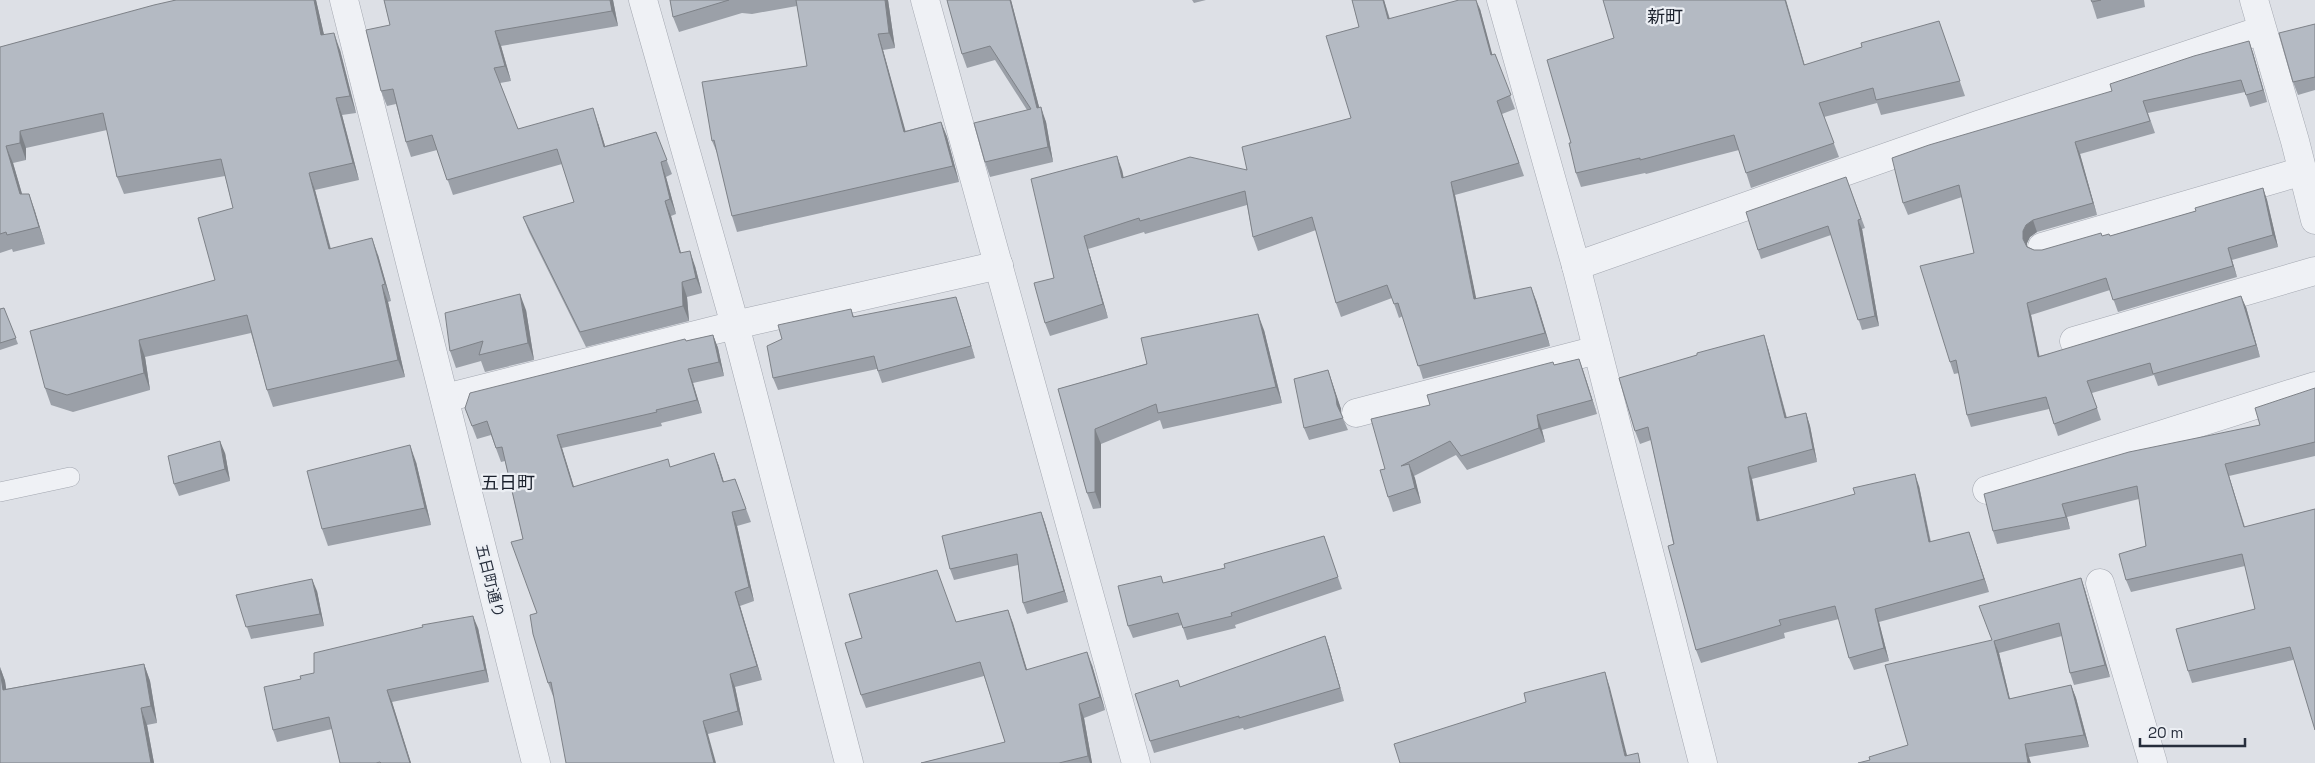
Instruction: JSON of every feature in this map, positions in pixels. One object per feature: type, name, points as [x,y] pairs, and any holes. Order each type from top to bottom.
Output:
[{"type":"street","name":"五日町通り","points":[[344,0],[536,763]]},
{"type":"street","points":[[642,0],[735,325],[849,763]]},
{"type":"street","points":[[925,0],[1136,763]]},
{"type":"street","points":[[1501,0],[1576,266],[1703,763]]},
{"type":"street","points":[[2254,0],[2262,30],[2305,138],[2303,171],[2315,220]]},
{"type":"street","points":[[1576,266],[1988,122],[2262,30]]},
{"type":"street","points":[[2042,247],[2303,171]]},
{"type":"street","points":[[445,398],[735,325],[999,266]]},
{"type":"street","points":[[2074,342],[2315,271]]},
{"type":"street","points":[[1356,413],[1597,350]]},
{"type":"street","points":[[1988,490],[2315,386]]},
{"type":"street","points":[[2100,583],[2153,763]]},
{"type":"lane","points":[[0,492],[70,477]]},
{"type":"building","points":[[176,0],[314,0],[321,35],[334,33],[350,96],[336,98],[353,163],[309,173],[329,249],[372,238],[385,284],[382,285],[398,360],[267,390],[247,315],[139,340],[144,373],[67,395],[45,388],[30,331],[215,280],[198,218],[233,208],[221,159],[117,177],[103,113],[20,131],[20,143],[6,146],[20,194],[29,194],[39,227],[7,235],[6,232],[0,234],[0,47]]},
{"type":"building","points":[[384,0],[610,0],[612,11],[495,31],[505,66],[494,68],[518,129],[593,108],[604,147],[656,132],[667,160],[661,162],[670,199],[665,201],[680,253],[690,251],[696,278],[682,282],[683,306],[580,332],[523,217],[574,202],[557,149],[447,180],[432,135],[406,142],[393,89],[381,91],[366,30],[390,25]]},
{"type":"building","points":[[670,0],[729,0],[673,17]]},
{"type":"building","points":[[796,0],[885,0],[889,33],[878,34],[904,132],[941,122],[953,166],[732,216],[714,140],[712,141],[702,82],[807,66]]},
{"type":"building","points":[[947,0],[1010,0],[1037,108],[1041,107],[1048,147],[985,162],[974,123],[1031,109],[990,46],[962,54]]},
{"type":"building","points":[[1352,0],[1383,0],[1388,19],[1459,0],[1476,0],[1491,55],[1495,54],[1511,95],[1497,101],[1519,163],[1451,182],[1474,299],[1531,287],[1545,333],[1418,366],[1398,303],[1394,304],[1387,285],[1336,303],[1312,217],[1253,237],[1245,191],[1140,221],[1139,218],[1084,236],[1103,304],[1045,323],[1034,283],[1054,278],[1031,179],[1117,156],[1122,178],[1190,157],[1247,170],[1242,147],[1351,118],[1326,36],[1359,27]]},
{"type":"building","points":[[1603,0],[1785,0],[1804,65],[1862,47],[1861,43],[1939,21],[1960,81],[1876,100],[1873,88],[1819,103],[1834,143],[1746,173],[1734,135],[1640,160],[1640,158],[1576,173],[1569,143],[1571,143],[1547,60],[1614,38]]},
{"type":"building","points":[[2315,24],[2315,77],[2293,82],[2279,33]]},
{"type":"building","points":[[2249,41],[2263,90],[2246,95],[2241,80],[2143,101],[2150,121],[2075,142],[2093,203],[2033,220],[2026,225],[2023,231],[2023,239],[2027,247],[2034,250],[2042,250],[2101,233],[2102,236],[2109,234],[2110,236],[2196,211],[2195,208],[2263,188],[2273,235],[2228,248],[2233,266],[2113,300],[2106,278],[2027,303],[2038,357],[2241,296],[2256,345],[2153,374],[2150,363],[2087,381],[2097,408],[2054,424],[2046,397],[1967,415],[1956,360],[1950,362],[1920,266],[1974,253],[1959,185],[1903,203],[1892,158],[1929,145],[2112,91],[2110,84],[2194,56]]},
{"type":"building","points":[[1846,177],[1861,219],[1858,220],[1875,316],[1858,320],[1828,226],[1758,250],[1746,212]]},
{"type":"building","points":[[520,294],[528,343],[479,355],[483,341],[450,351],[445,313]]},
{"type":"building","points":[[956,297],[971,346],[878,371],[874,356],[773,378],[767,346],[782,339],[778,325],[851,309],[853,317]]},
{"type":"building","points":[[4,308],[16,338],[0,343],[0,309]]},
{"type":"building","points":[[1258,314],[1276,387],[1158,413],[1156,404],[1095,429],[1095,492],[1087,493],[1058,389],[1147,364],[1141,338]]},
{"type":"building","points":[[713,335],[719,362],[688,369],[697,400],[656,410],[657,412],[557,435],[573,487],[668,459],[670,467],[714,453],[723,482],[735,479],[746,509],[732,512],[749,587],[735,592],[757,666],[730,674],[738,711],[703,721],[714,763],[566,763],[551,682],[548,683],[533,634],[530,615],[537,613],[511,542],[523,539],[502,447],[496,448],[487,421],[472,426],[465,408],[470,393],[685,339],[686,341]]},
{"type":"building","points":[[1764,335],[1785,418],[1806,413],[1813,449],[1748,467],[1757,521],[1855,494],[1853,488],[1915,474],[1929,542],[1969,532],[1984,579],[1875,609],[1884,648],[1849,658],[1835,606],[1779,620],[1781,625],[1696,650],[1668,546],[1674,544],[1648,427],[1635,431],[1619,378],[1697,355],[1697,353]]},
{"type":"building","points":[[1579,359],[1592,400],[1537,415],[1539,428],[1461,456],[1450,441],[1401,466],[1409,464],[1415,488],[1388,497],[1380,470],[1385,469],[1371,419],[1430,405],[1427,395],[1553,362],[1554,365]]},
{"type":"building","points":[[1328,370],[1337,405],[1343,418],[1304,428],[1294,379]]},
{"type":"building","points":[[2315,388],[2315,442],[2225,464],[2244,527],[2315,509],[2315,730],[2290,647],[2188,671],[2176,629],[2255,609],[2242,554],[2126,580],[2119,554],[2146,546],[2137,486],[2062,504],[2066,517],[1993,531],[1984,494],[2129,452],[2260,425],[2255,408]]},
{"type":"building","points":[[220,441],[225,469],[174,484],[168,456]]},
{"type":"building","points":[[410,445],[425,508],[322,529],[307,471]]},
{"type":"building","points":[[1041,512],[1064,591],[1023,603],[1017,554],[950,569],[942,536]]},
{"type":"building","points":[[1324,536],[1338,577],[1231,613],[1232,616],[1183,628],[1178,613],[1128,626],[1118,586],[1161,576],[1163,583],[1225,568],[1224,564]]},
{"type":"building","points":[[937,570],[956,622],[1008,610],[1026,670],[1087,652],[1100,697],[1079,704],[1088,756],[1059,763],[921,763],[1005,742],[980,662],[861,695],[845,643],[862,638],[849,594]]},
{"type":"building","points":[[2081,578],[2105,665],[2070,673],[2059,623],[1994,641],[2009,699],[2071,685],[2084,735],[2025,744],[2028,763],[1858,763],[1870,760],[1869,757],[1908,745],[1885,665],[1992,640],[1979,606]]},
{"type":"building","points":[[312,579],[320,614],[246,627],[236,595]]},
{"type":"building","points":[[473,616],[485,670],[387,690],[410,763],[340,763],[329,717],[273,730],[264,687],[301,679],[300,676],[314,673],[314,653],[423,627],[422,625]]},
{"type":"building","points":[[1325,636],[1340,688],[1239,718],[1239,716],[1150,741],[1135,694],[1178,680],[1180,687]]},
{"type":"building","points":[[144,664],[151,706],[141,708],[151,763],[0,763],[0,670],[3,690]]},
{"type":"building","points":[[1605,672],[1625,756],[1638,753],[1640,763],[1400,763],[1394,744],[1526,702],[1524,693]]},
{"type":"district","name":"新町","points":[[1665,17]]},
{"type":"district","name":"五日町","points":[[508,483]]}]
